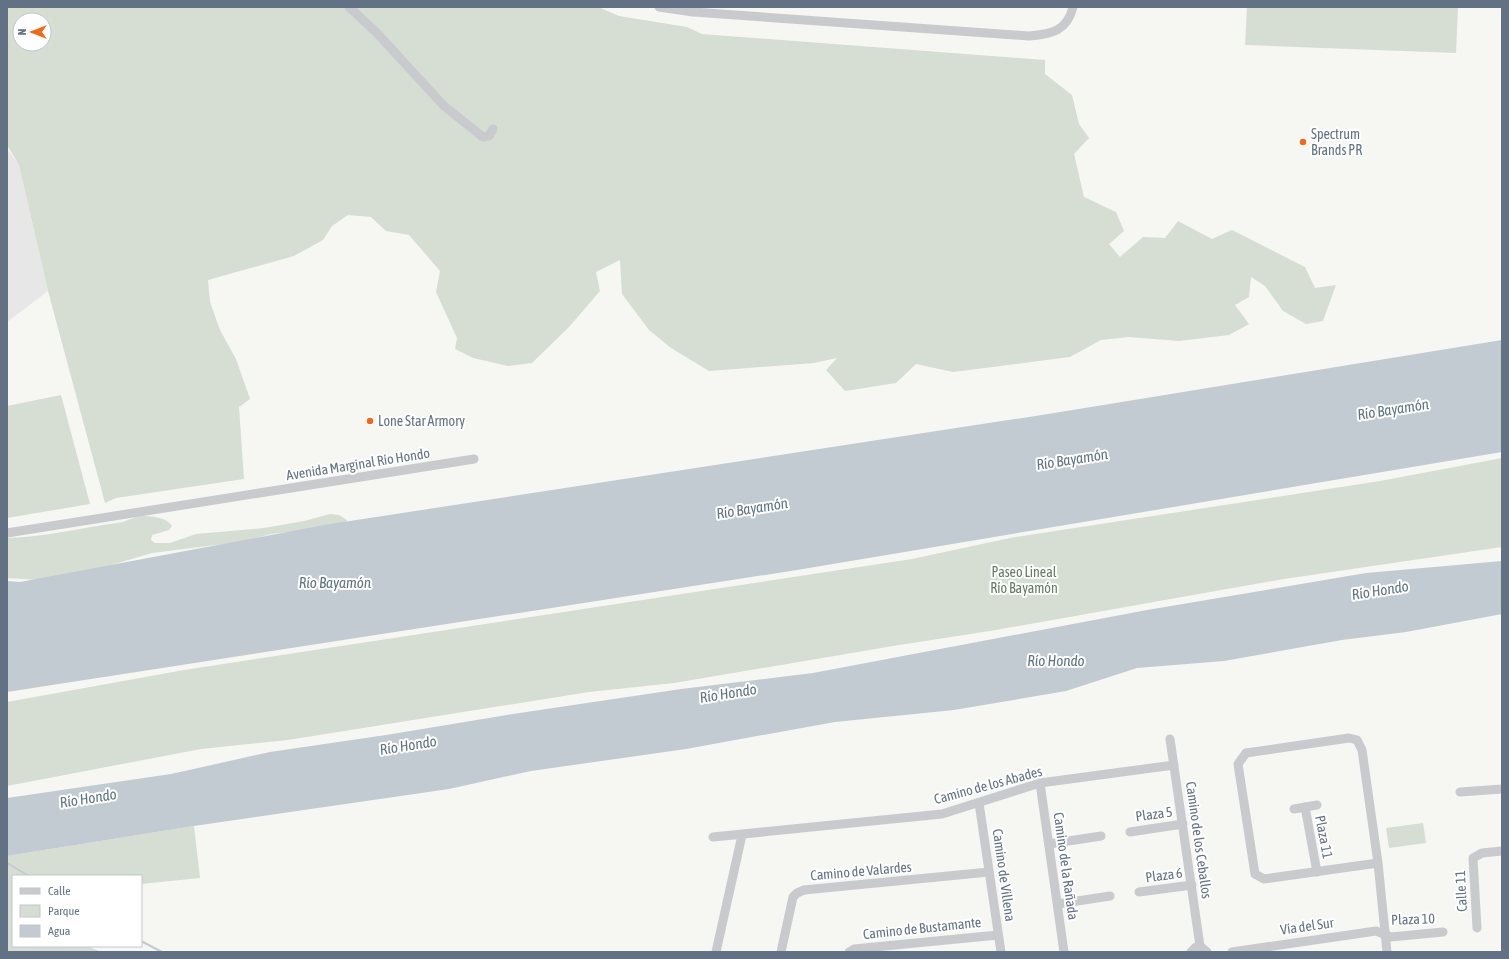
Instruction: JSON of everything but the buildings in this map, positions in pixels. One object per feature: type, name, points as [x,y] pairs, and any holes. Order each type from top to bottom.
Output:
[{"type":"street","points":[[349,7],[376,32],[444,106],[483,137],[489,136],[494,129]]},
{"type":"street","points":[[660,7],[693,12],[1029,36],[1045,35],[1057,31],[1067,23],[1073,7]]},
{"type":"street","name":"Avenida Marginal Río Hondo","points":[[7,533],[474,459]]},
{"type":"street","name":"Camino de los Ceballos","points":[[1170,738],[1192,885],[1204,949]]},
{"type":"street","points":[[1378,863],[1264,879],[1254,874],[1238,764],[1246,752],[1349,738],[1357,740],[1362,750],[1378,863],[1387,952]]},
{"type":"street","name":"Camino de los Abades","points":[[713,837],[942,814],[1040,783],[1174,765]]},
{"type":"street","name":"Camino de la Rañada","points":[[1040,783],[1064,952]]},
{"type":"street","points":[[1460,792],[1502,788]]},
{"type":"street","name":"Camino de Villena","points":[[979,803],[1001,952]]},
{"type":"street","name":"Plaza 11","points":[[1294,809],[1317,805]]},
{"type":"street","name":"Plaza 11","points":[[1305,807],[1317,872]]},
{"type":"street","name":"Plaza 5","points":[[1130,832],[1183,824]]},
{"type":"street","points":[[716,952],[742,835]]},
{"type":"street","points":[[1049,844],[1101,836]]},
{"type":"street","name":"Calle 11","points":[[1477,928],[1473,858],[1482,853],[1502,851]]},
{"type":"street","name":"Camino de Valardes","points":[[781,952],[793,898],[797,893],[804,890],[989,872]]},
{"type":"street","name":"Plaza 6","points":[[1139,892],[1192,885]]},
{"type":"street","points":[[1058,904],[1110,896]]},
{"type":"street","name":"Vía del Sur","points":[[1232,952],[1368,932],[1385,933]]},
{"type":"street","name":"Plaza 10","points":[[1385,933],[1391,937],[1443,932]]},
{"type":"street","name":"Camino de Bustamante","points":[[849,952],[854,949],[903,949],[998,935]]},
{"type":"street","points":[[1191,952],[1196,947],[1204,949]]},
{"type":"shaded area","points":[[7,149],[19,165],[48,291],[7,322]]},
{"type":"green space","points":[[7,7],[598,7],[619,16],[687,27],[702,34],[1045,60],[1045,74],[1072,95],[1079,124],[1089,138],[1074,154],[1084,197],[1116,212],[1124,231],[1109,244],[1120,257],[1143,237],[1165,238],[1178,221],[1212,239],[1232,230],[1305,267],[1315,288],[1336,285],[1323,321],[1306,324],[1283,311],[1265,286],[1251,277],[1249,297],[1235,305],[1249,324],[1229,335],[1179,341],[1129,337],[1101,340],[1070,357],[953,372],[916,364],[896,383],[845,391],[826,370],[837,358],[814,363],[709,371],[671,348],[649,330],[622,294],[620,260],[596,272],[600,291],[569,327],[532,363],[508,366],[473,358],[455,349],[457,338],[436,292],[440,271],[409,235],[386,231],[371,217],[348,215],[332,226],[323,240],[294,256],[208,280],[210,302],[220,330],[236,359],[250,399],[239,407],[244,479],[116,498],[105,503],[48,291],[19,165],[7,145]]},
{"type":"green space","points":[[1247,7],[1458,7],[1456,53],[1245,45]]},
{"type":"green space","points":[[61,395],[90,504],[7,518],[7,406]]},
{"type":"green space","name":"Paseo Lineal Río Bayamón","points":[[1502,458],[1502,547],[1284,579],[990,631],[674,683],[589,692],[288,740],[201,749],[7,786],[7,702],[184,670],[912,559],[1010,538],[1380,481]]},
{"type":"green space","points":[[330,514],[339,515],[347,520],[346,525],[271,534],[240,542],[152,553],[101,568],[37,580],[7,578],[7,538],[62,532],[145,516],[163,519],[170,523],[172,526],[169,530],[152,535],[151,540],[155,543],[170,543],[196,534],[264,528],[304,521]]},
{"type":"green space","points":[[1423,823],[1426,843],[1389,848],[1386,828]]},
{"type":"green space","points":[[194,826],[200,878],[142,884],[142,875],[12,875],[12,947],[89,947],[101,952],[7,952],[7,856]]},
{"type":"water","name":"Río Bayamón","points":[[1502,340],[1502,452],[797,570],[7,692],[7,581],[20,582],[324,525],[1048,414]]},
{"type":"water","name":"Río Hondo","points":[[1502,561],[1502,614],[1406,632],[1342,640],[1224,661],[1137,668],[1066,691],[954,710],[835,722],[686,749],[531,771],[449,789],[194,826],[7,856],[7,798],[171,774],[270,752],[513,714],[681,689],[813,673],[1147,610],[1366,573]]},
{"type":"waterway","points":[[7,863],[27,875]]},
{"type":"waterway","points":[[142,942],[162,952]]},
{"type":"place","name":"Spectrum Brands PR","points":[[1303,142]]},
{"type":"place","name":"Lone Star Armory","points":[[370,421]]}]
